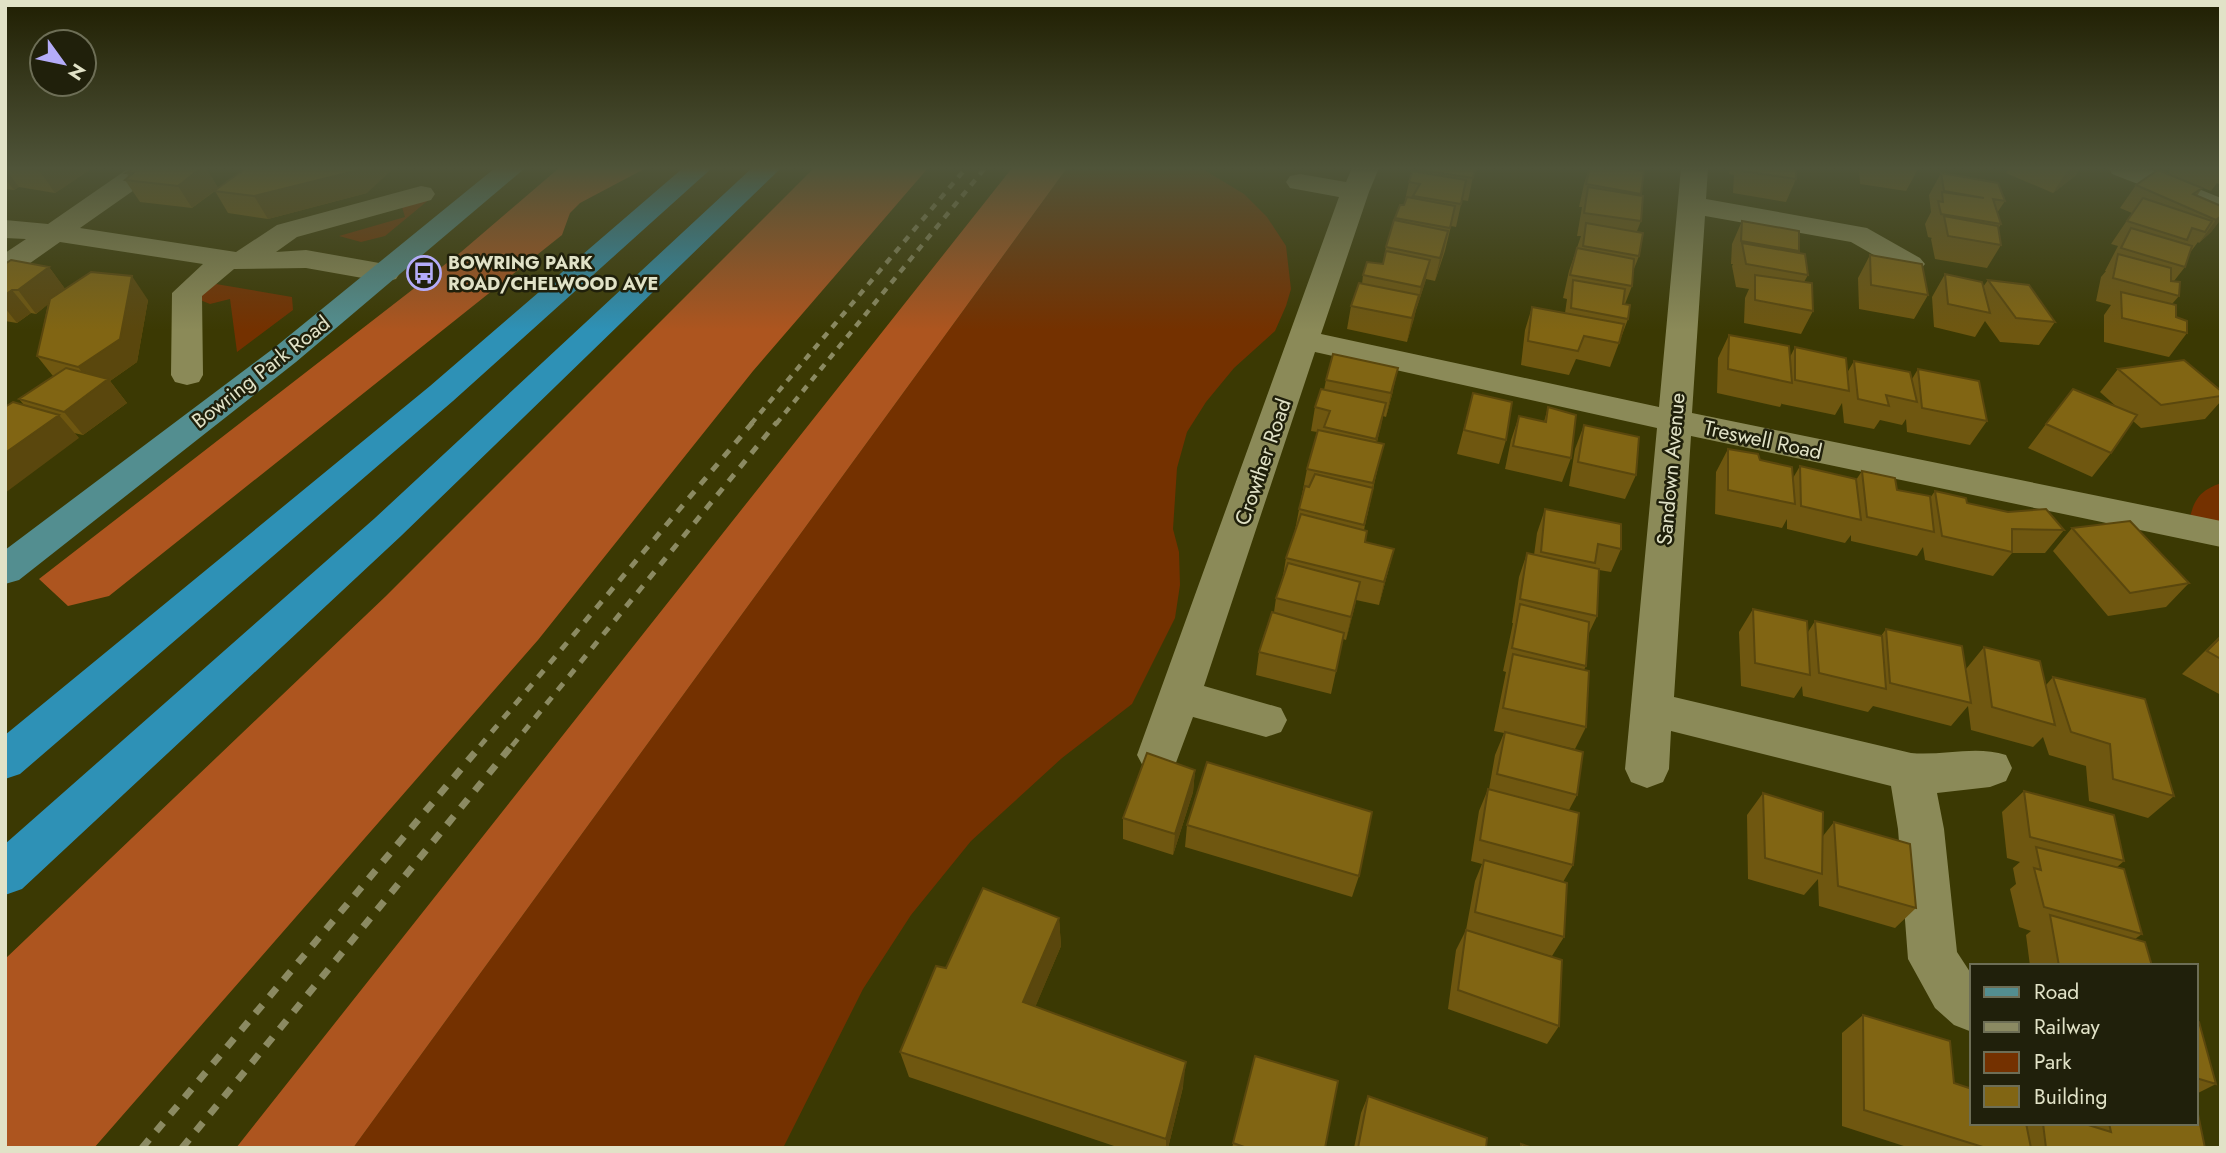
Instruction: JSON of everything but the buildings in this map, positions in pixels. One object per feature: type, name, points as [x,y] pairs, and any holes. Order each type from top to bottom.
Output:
[{"type":"highway","points":[[5,760],[315,501],[640,222]]},
{"type":"highway","points":[[5,874],[388,527],[711,222]]},
{"type":"main road","name":"Bowring Park Road","points":[[5,570],[285,355],[447,222]]},
{"type":"street","points":[[5,267],[72,222]]},
{"type":"street","points":[[187,375],[187,293],[287,231],[320,222]]},
{"type":"street","name":"Crowther Road","points":[[1159,755],[1347,222]]},
{"type":"street","name":"Sandown Avenue","points":[[1647,769],[1691,222]]},
{"type":"street","points":[[1818,222],[1872,229],[1910,264]]},
{"type":"street","points":[[5,229],[57,233],[238,261],[306,259],[385,273]]},
{"type":"street","points":[[238,261],[281,279],[357,296]]},
{"type":"street","name":"Treswell Road","points":[[1306,340],[1674,421],[2221,534]]},
{"type":"street","points":[[1181,697],[1266,720]]},
{"type":"street","points":[[1652,709],[1911,772],[1936,774],[1990,768]]},
{"type":"street","points":[[1911,772],[1921,829],[1933,959],[1953,991],[1970,1005]]},
{"type":"green space","points":[[388,222],[402,222],[385,236],[361,242],[339,236]]},
{"type":"green space","points":[[1028,222],[1270,222],[1286,246],[1291,289],[1275,331],[1234,368],[1206,402],[1187,432],[1177,468],[1173,529],[1179,552],[1180,585],[1175,618],[1132,704],[1062,758],[971,841],[911,915],[863,989],[783,1148],[353,1148]]},
{"type":"green space","points":[[216,284],[292,297],[293,310],[237,352],[230,299],[210,304],[200,300],[200,296]]},
{"type":"green space","points":[[2221,483],[2221,523],[2190,517],[2200,495]]},
{"type":"shaded area","points":[[496,222],[567,222],[562,235],[109,596],[68,606],[39,579],[461,252]]},
{"type":"shaded area","points":[[760,222],[882,222],[753,371],[538,640],[94,1148],[5,1148],[5,959],[386,596]]},
{"type":"shaded area","points":[[969,222],[1028,222],[353,1148],[236,1148]]},
{"type":"railway","points":[[751,424],[921,222]]},
{"type":"railway","points":[[776,424],[941,222]]},
{"type":"railway","points":[[480,746],[753,422]]},
{"type":"railway","points":[[512,746],[777,422]]},
{"type":"railway","points":[[142,1148],[482,744]]},
{"type":"railway","points":[[182,1148],[513,744]]},
{"type":"place","name":"BOWRING PARK ROAD/CHELWOOD AVE","points":[[424,273]]}]
